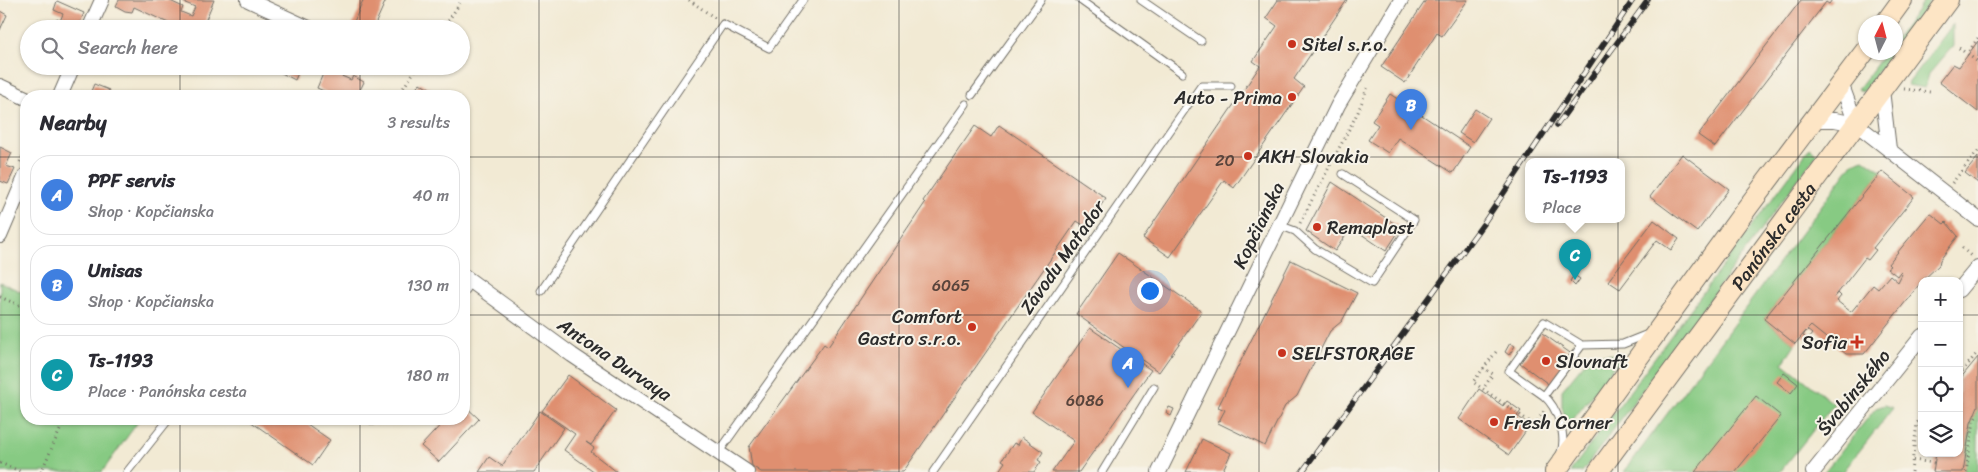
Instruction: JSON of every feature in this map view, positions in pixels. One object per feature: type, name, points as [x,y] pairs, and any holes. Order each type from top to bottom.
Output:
[{"type":"main road","points":[[1891,15],[1902,0]]},
{"type":"main road","name":"Panónska cesta","points":[[1598,472],[1856,124],[1891,90],[1948,0]]},
{"type":"main road","name":"Panónska cesta","points":[[1554,472],[1858,60]]},
{"type":"street","points":[[93,20],[102,0]]},
{"type":"street","points":[[248,0],[291,20]]},
{"type":"street","name":"Kopčianska","points":[[1159,472],[1338,105],[1401,0]]},
{"type":"street","points":[[63,90],[69,75]]},
{"type":"street","points":[[1841,83],[1856,124]]},
{"type":"street","points":[[0,86],[20,95]]},
{"type":"street","points":[[1889,149],[1891,90]]},
{"type":"street","points":[[1813,120],[1835,120],[1856,124],[1978,219]]},
{"type":"street","points":[[0,236],[20,189]]},
{"type":"street","points":[[1963,285],[1978,267]]},
{"type":"street","name":"Antona Durvaya","points":[[470,286],[747,472]]},
{"type":"street","name":"Švabinského","points":[[1812,472],[1918,341]]},
{"type":"lane","points":[[541,291],[723,24],[769,48],[803,0]]},
{"type":"lane","points":[[972,95],[1041,0]]},
{"type":"lane","points":[[1080,0],[1182,73]]},
{"type":"lane","points":[[1142,0],[1202,41]]},
{"type":"lane","name":"Závodu Matador","points":[[933,472],[1201,86],[1231,86]]},
{"type":"lane","points":[[719,452],[966,104]]},
{"type":"lane","points":[[1279,225],[1296,232],[1315,249],[1372,284],[1414,220],[1343,174]]},
{"type":"lane","points":[[1554,472],[1563,446],[1559,422],[1551,402],[1509,371],[1544,322],[1582,345],[1624,344],[1660,330]]},
{"type":"lane","points":[[1544,396],[1582,345]]},
{"type":"lane","points":[[1102,472],[1154,387]]},
{"type":"lane","points":[[127,472],[164,425]]},
{"type":"path","points":[[449,20],[462,0]]},
{"type":"path","points":[[689,0],[723,24]]},
{"type":"path","points":[[1967,54],[1978,38]]},
{"type":"path","points":[[1960,48],[1978,62]]},
{"type":"path","points":[[402,90],[412,75]]},
{"type":"path","points":[[1296,232],[1358,112],[1371,80]]},
{"type":"path","points":[[1891,90],[1930,92]]},
{"type":"path","points":[[1952,184],[1978,151]]},
{"type":"path","points":[[0,297],[20,305]]},
{"type":"path","points":[[1496,352],[1473,382],[1540,429]]},
{"type":"path","points":[[1963,370],[1978,352]]},
{"type":"path","points":[[1483,368],[1493,374],[1483,389]]},
{"type":"path","points":[[1966,472],[1974,421],[1978,414]]},
{"type":"path","points":[[1911,472],[1918,422]]},
{"type":"path","points":[[41,472],[62,425]]},
{"type":"path","points":[[1913,460],[1934,463]]},
{"type":"path","points":[[0,463],[22,472]]},
{"type":"green space","points":[[1924,0],[1931,0],[1903,38],[1903,29]]},
{"type":"green space","points":[[1953,24],[1953,46],[1929,74],[1925,88],[1907,85]]},
{"type":"green space","points":[[1880,60],[1887,60],[1863,92],[1858,89]]},
{"type":"green space","points":[[1810,148],[1817,154],[1582,472],[1570,472]]},
{"type":"green space","points":[[1864,159],[1882,171],[1764,319],[1795,344],[1783,363],[1834,404],[1780,472],[1624,472],[1853,163]]},
{"type":"green space","points":[[0,282],[20,291],[20,425],[136,425],[102,472],[0,472]]},
{"type":"green space","points":[[1601,354],[1623,355],[1568,426],[1562,407],[1562,390],[1586,361]]},
{"type":"green space","points":[[1885,405],[1893,408],[1843,472],[1824,472],[1876,408]]},
{"type":"green space","points":[[1978,406],[1978,472],[1964,472],[1971,423]]},
{"type":"building","points":[[119,0],[168,0],[183,7],[181,12],[191,16],[195,7],[183,2],[184,0],[214,0],[206,20],[162,20],[134,7],[132,12],[125,11],[116,6]]},
{"type":"building","points":[[363,0],[386,0],[377,20],[355,20]]},
{"type":"building","points":[[1278,0],[1347,0],[1294,79],[1304,87],[1234,188],[1224,180],[1170,257],[1143,238],[1260,66],[1253,61],[1277,26],[1266,18]]},
{"type":"building","points":[[1426,0],[1468,0],[1442,36],[1437,33],[1405,83],[1381,67]]},
{"type":"building","points":[[1801,0],[1832,0],[1829,4],[1826,2],[1715,147],[1698,135]]},
{"type":"building","points":[[57,1],[84,13],[81,20],[60,20],[63,14],[54,10]]},
{"type":"building","points":[[0,11],[7,15],[0,30]]},
{"type":"building","points":[[1978,41],[1978,112],[1939,82],[1953,64],[1959,67]]},
{"type":"building","points":[[285,75],[297,75],[295,80]]},
{"type":"building","points":[[322,75],[339,75],[351,80],[353,76],[364,82],[360,90],[322,90],[317,88]]},
{"type":"building","points":[[420,83],[433,90],[415,90]]},
{"type":"building","points":[[94,84],[109,90],[92,90]]},
{"type":"building","points":[[1390,94],[1470,147],[1453,173],[1398,138],[1388,153],[1368,140],[1378,125],[1372,121]]},
{"type":"building","points":[[1475,109],[1489,118],[1473,142],[1459,133]]},
{"type":"building","points":[[999,125],[1106,198],[1086,227],[1077,221],[903,472],[761,472],[752,466],[749,447],[824,344],[828,347],[925,203],[923,201],[975,126],[991,137]]},
{"type":"building","points":[[0,147],[12,153],[6,166],[15,169],[8,184],[0,181]]},
{"type":"building","points":[[1682,154],[1729,189],[1697,232],[1650,197]]},
{"type":"building","points":[[1978,157],[1978,183],[1965,173]]},
{"type":"building","points":[[1882,171],[1914,197],[1873,248],[1876,250],[1868,260],[1865,258],[1834,298],[1838,293],[1841,296],[1837,301],[1851,312],[1873,285],[1878,289],[1890,275],[1898,282],[1902,274],[1900,272],[1897,276],[1887,268],[1890,266],[1888,264],[1930,213],[1944,224],[1946,222],[1958,236],[1940,260],[1939,265],[1926,277],[1918,277],[1918,286],[1864,354],[1846,354],[1811,326],[1807,330],[1812,334],[1808,339],[1803,336],[1806,331],[1795,344],[1764,319]]},
{"type":"building","points":[[1332,182],[1401,228],[1386,251],[1351,227],[1335,251],[1306,231]]},
{"type":"building","points":[[1654,220],[1679,239],[1671,250],[1657,240],[1620,289],[1608,281]]},
{"type":"building","points":[[1118,253],[1202,311],[1159,372],[1076,314]]},
{"type":"building","name":"SELFSTORAGE","points":[[1291,260],[1357,293],[1342,321],[1330,331],[1297,396],[1285,406],[1265,446],[1218,423],[1225,410],[1218,407]]},
{"type":"building","points":[[1574,275],[1580,279],[1575,286],[1570,281]]},
{"type":"building","points":[[1090,328],[1151,370],[1079,472],[1052,472],[1074,441],[1032,412]]},
{"type":"building","points":[[1542,333],[1573,355],[1551,386],[1520,363]]},
{"type":"building","points":[[1510,343],[1515,346],[1509,355],[1505,352]]},
{"type":"building","points":[[1978,357],[1978,406],[1971,423],[1963,472],[1933,472],[1935,457],[1963,457],[1963,375]]},
{"type":"building","points":[[1784,373],[1798,384],[1791,393],[1777,382]]},
{"type":"building","points":[[568,375],[616,410],[591,445],[586,442],[594,448],[591,452],[617,472],[595,472],[564,450],[575,434],[542,411]]},
{"type":"building","name":"Fresh Corner","points":[[1479,389],[1503,406],[1507,401],[1521,411],[1517,416],[1530,425],[1509,455],[1459,419]]},
{"type":"building","points":[[1756,396],[1781,416],[1735,472],[1695,472]]},
{"type":"building","points":[[1169,407],[1174,409],[1171,416],[1166,413]]},
{"type":"building","points":[[470,411],[479,419],[439,462],[421,446],[440,425],[470,425]]},
{"type":"building","points":[[540,411],[564,428],[534,472],[479,472],[489,457],[502,466]]},
{"type":"building","points":[[256,425],[309,425],[330,440],[313,465]]},
{"type":"building","points":[[1022,437],[1043,452],[1038,460],[1041,462],[1034,472],[998,472],[1005,462],[1002,460],[1014,443],[1018,445]]},
{"type":"building","points":[[1202,439],[1231,453],[1222,472],[1186,472]]},
{"type":"railway","points":[[1527,158],[1633,0]]},
{"type":"railway","points":[[1557,125],[1648,0]]},
{"type":"railway","points":[[1302,472],[1483,224],[1525,161]]},
{"type":"place","name":"Sitel s.r.o.","points":[[1292,44]]},
{"type":"place","name":"Auto - Prima","points":[[1292,97]]},
{"type":"place","name":"Unisas","points":[[1411,130]]},
{"type":"place","name":"AKH Slovakia","points":[[1248,156]]},
{"type":"place","name":"Remaplast","points":[[1317,227]]},
{"type":"place","name":"Ts-1193","points":[[1575,280]]},
{"type":"place","name":"Comfort Gastro s.r.o.","points":[[972,327]]},
{"type":"place","name":"Sofia","points":[[1857,342]]},
{"type":"place","name":"SELFSTORAGE","points":[[1282,353]]},
{"type":"place","name":"Slovnaft","points":[[1546,361]]},
{"type":"place","name":"PPF servis","points":[[1128,388]]},
{"type":"place","name":"Fresh Corner","points":[[1494,422]]}]
